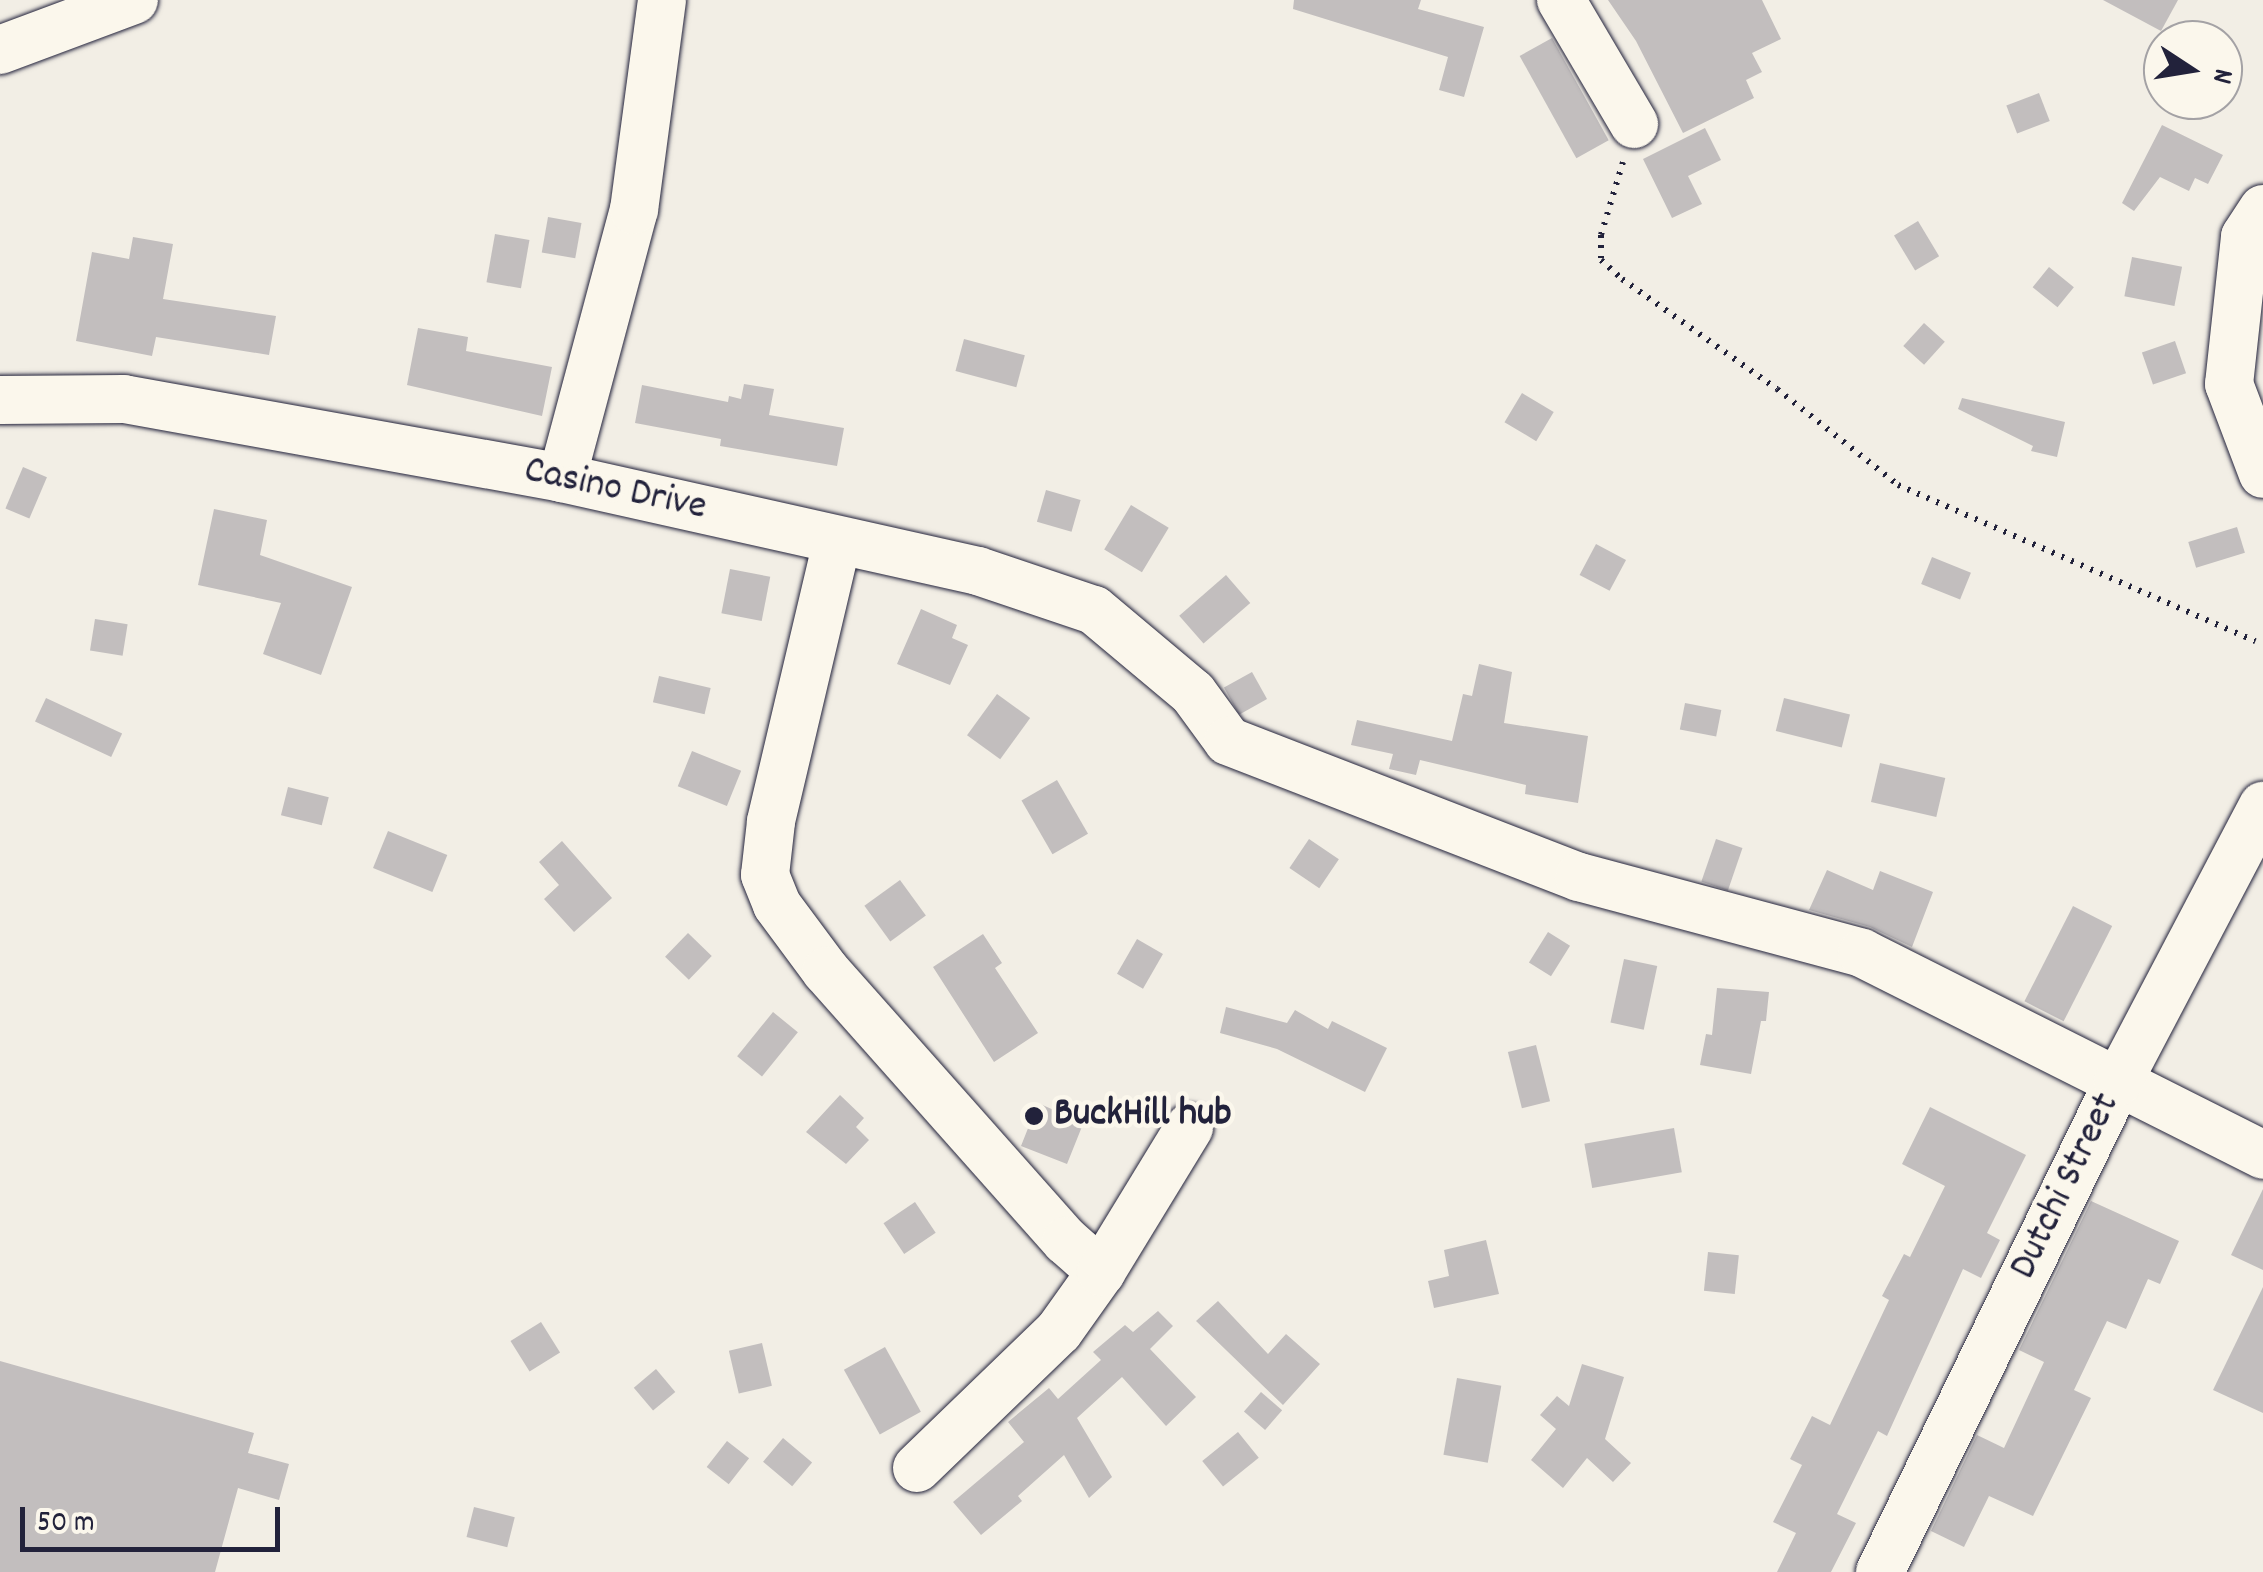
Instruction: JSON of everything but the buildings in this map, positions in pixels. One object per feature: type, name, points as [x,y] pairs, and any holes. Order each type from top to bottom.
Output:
[{"type":"street","points":[[0,50],[134,0]]},
{"type":"street","points":[[1561,0],[1634,124]]},
{"type":"street","points":[[562,478],[634,210],[661,9]]},
{"type":"street","points":[[2263,209],[2245,236],[2230,384],[2263,474]]},
{"type":"street","name":"Casino Drive","points":[[0,400],[124,399],[562,478],[978,571],[1094,610],[1193,692],[1228,741],[1580,877],[1862,952],[2263,1155]]},
{"type":"street","points":[[837,542],[771,822],[764,876],[777,904],[826,971],[1066,1241],[1101,1272]]},
{"type":"street","name":"Dutchi Street","points":[[1880,1572],[2118,1082],[2263,806]]},
{"type":"street","points":[[916,1468],[1059,1331],[1101,1272],[1189,1128]]},
{"type":"path","points":[[1634,124],[1601,235],[1601,260],[1622,279],[1778,389],[1898,485],[2256,641]]},
{"type":"place","name":"BuckHill hub","points":[[1034,1116]]}]
